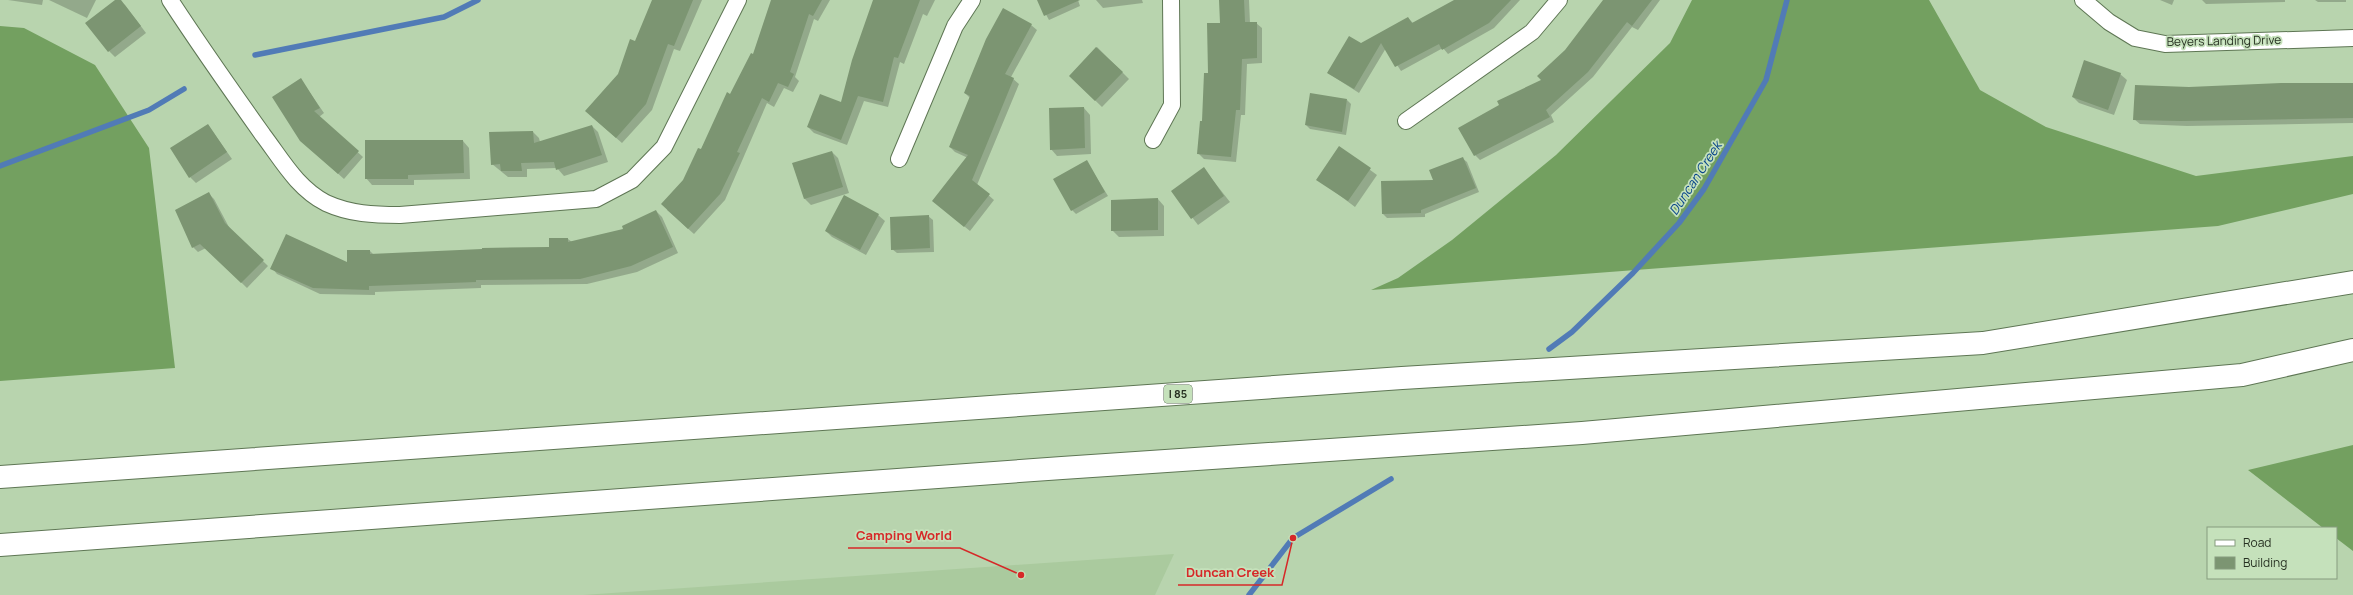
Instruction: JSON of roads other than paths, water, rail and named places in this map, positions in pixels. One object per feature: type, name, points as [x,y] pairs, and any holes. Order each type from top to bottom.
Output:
[{"type":"highway","name":"I 85","points":[[0,477],[1402,378],[1983,342],[2353,282]]},
{"type":"highway","points":[[0,545],[1054,468],[1582,433],[2242,375],[2353,350]]},
{"type":"street","points":[[170,0],[212,66],[301,186],[325,202],[347,211],[369,215],[400,215],[596,199],[632,180],[664,148],[738,0]]},
{"type":"street","points":[[899,159],[955,26],[972,0]]},
{"type":"street","points":[[1153,140],[1172,105],[1171,0]]},
{"type":"street","points":[[1406,121],[1532,32],[1559,0]]},
{"type":"street","name":"Beyers Landing Drive","points":[[2083,0],[2110,22],[2135,38],[2165,44],[2353,38]]},
{"type":"waterway","points":[[255,55],[444,17],[478,0]]},
{"type":"waterway","name":"Duncan Creek","points":[[1549,349],[1572,332],[1633,273],[1679,223],[1704,189],[1766,80],[1787,0]]},
{"type":"waterway","points":[[0,166],[149,110],[184,89]]},
{"type":"waterway","name":"Duncan Creek","points":[[1249,595],[1293,538],[1391,479]]},
{"type":"place","name":"Duncan Creek","points":[[1293,538]]},
{"type":"place","name":"Camping World","points":[[1021,575]]}]
